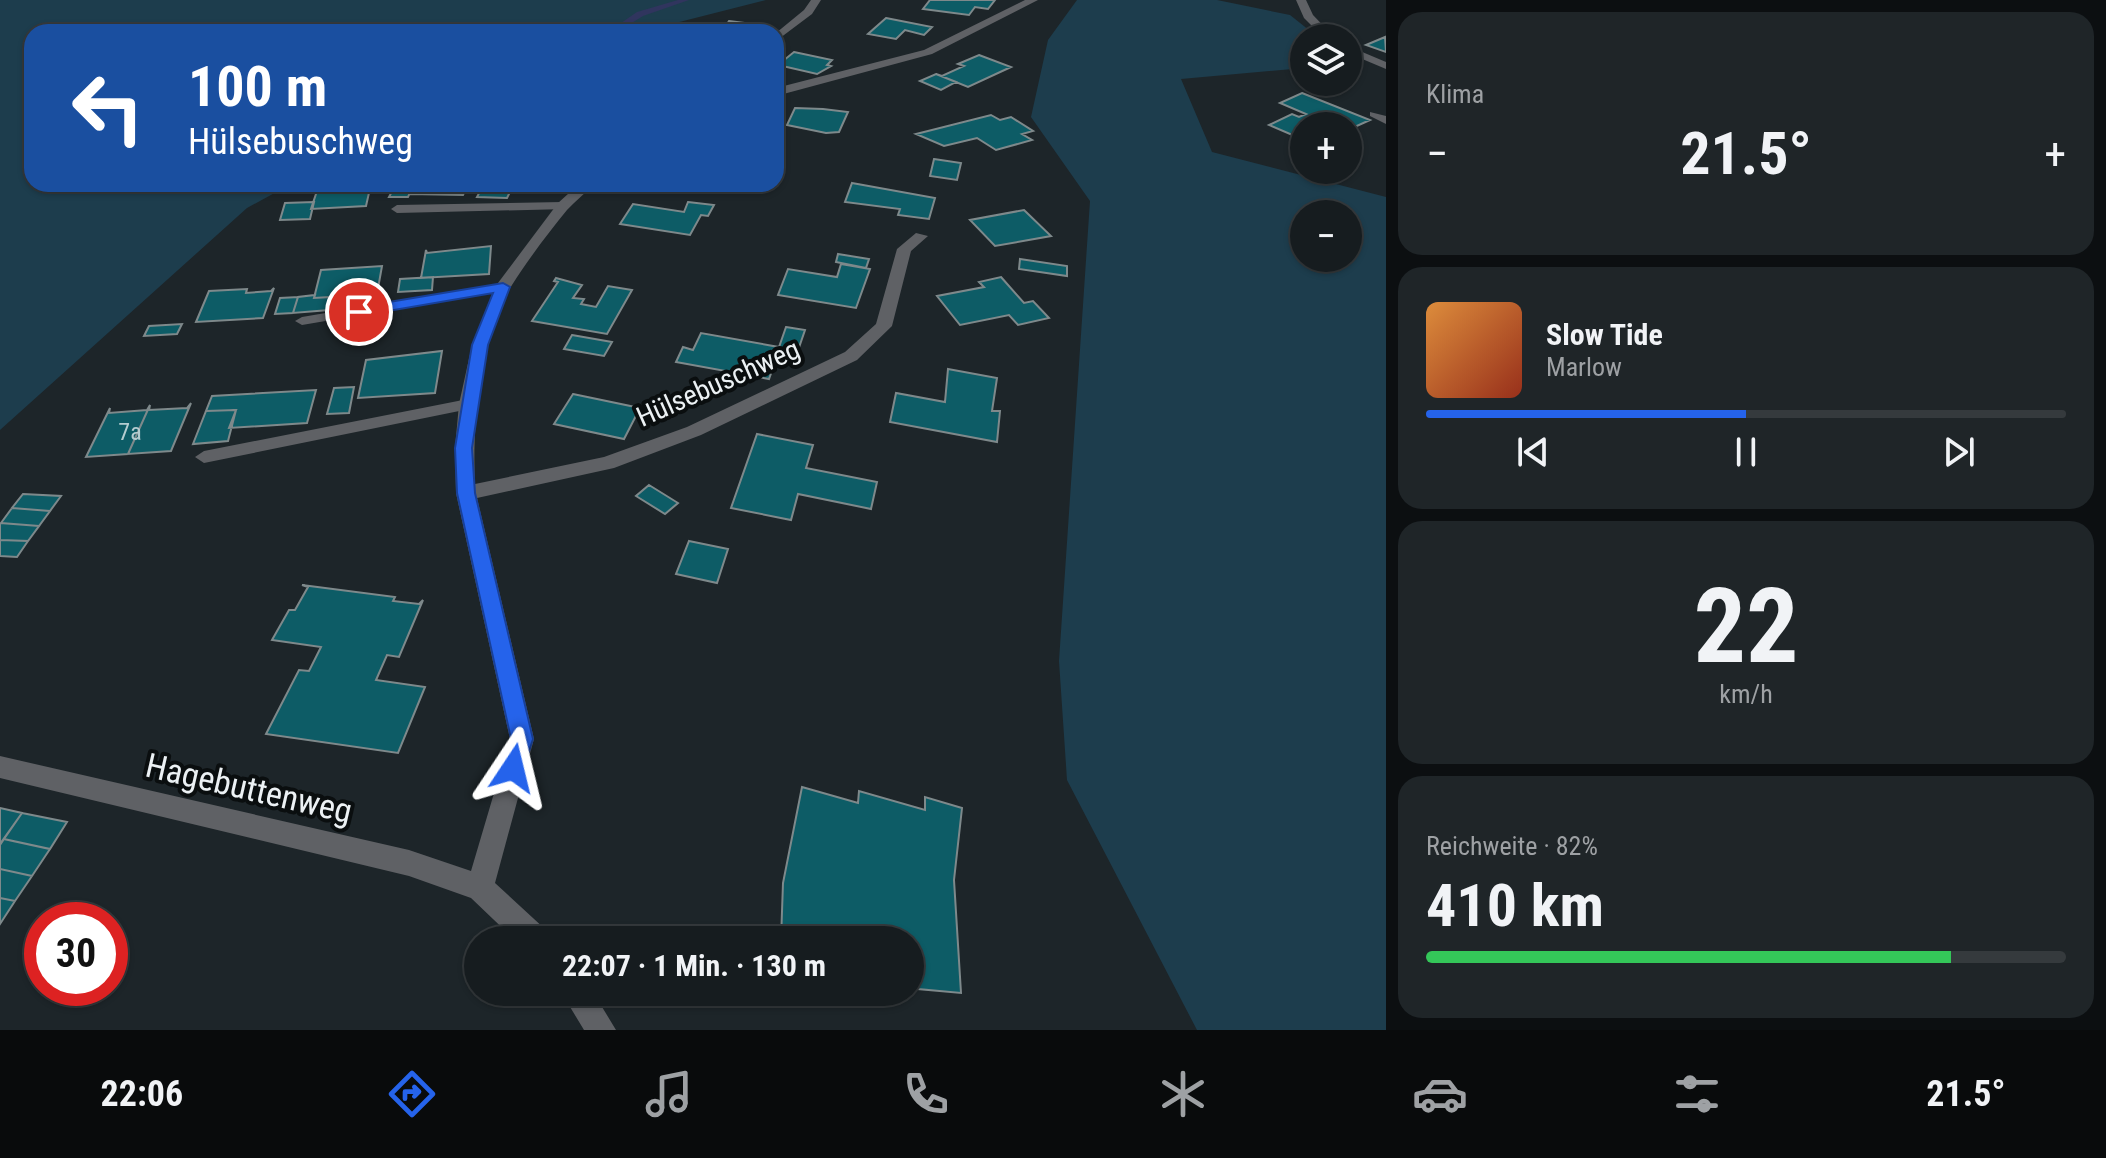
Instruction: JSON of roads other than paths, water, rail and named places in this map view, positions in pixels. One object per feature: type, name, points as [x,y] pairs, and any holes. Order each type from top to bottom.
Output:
[{"type":"street","points":[[784,32],[808,12],[816,0]]},
{"type":"street","points":[[784,90],[928,52],[1033,0]]},
{"type":"street","points":[[1301,0],[1308,16],[1316,24]]},
{"type":"street","points":[[1362,55],[1386,66]]},
{"type":"street","points":[[521,926],[480,888],[522,739],[466,493],[464,448],[468,404],[480,345],[503,287],[563,206],[578,192]]},
{"type":"street","name":"Hülsebuschweg","points":[[466,493],[607,463],[694,431],[851,356],[884,326],[904,249],[921,236]]},
{"type":"street","name":"Hagebuttenweg","points":[[0,767],[409,863],[480,888]]},
{"type":"street","points":[[585,1006],[601,1030]]},
{"type":"lane","points":[[1374,114],[1386,121]]},
{"type":"lane","points":[[397,209],[563,206]]},
{"type":"lane","points":[[302,321],[503,287]]},
{"type":"lane","points":[[204,457],[468,404]]},
{"type":"waterway","points":[[624,24],[640,14],[685,0]]}]
